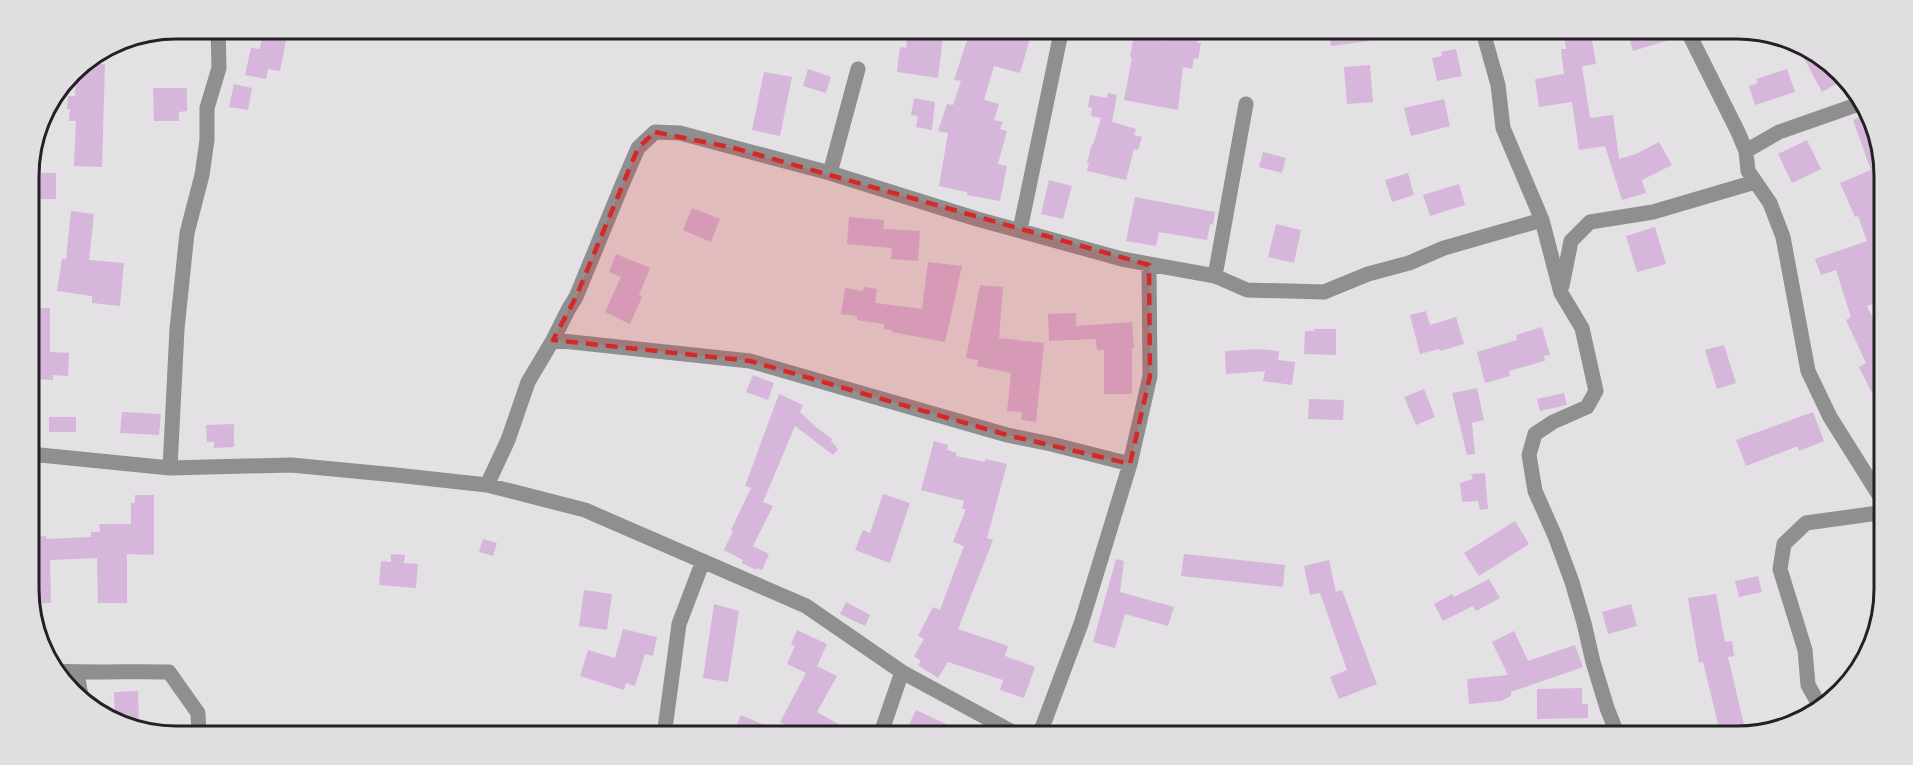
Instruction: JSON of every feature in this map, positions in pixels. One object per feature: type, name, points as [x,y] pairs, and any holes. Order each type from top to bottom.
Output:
[{"type":"street","points":[[170,468],[179,307],[187,233],[202,175],[207,140],[207,108],[219,68],[218,39]]},
{"type":"street","points":[[1020,230],[1060,39]]},
{"type":"street","points":[[1485,39],[1498,85],[1503,128],[1542,220],[1561,293],[1582,328],[1596,391],[1587,407],[1553,422],[1534,434],[1529,455],[1535,491],[1572,582],[1593,662],[1614,726]]},
{"type":"street","points":[[1692,39],[1746,151],[1748,171],[1770,203],[1783,237],[1808,372],[1830,417],[1874,488]]},
{"type":"street","points":[[830,173],[858,69]]},
{"type":"street","points":[[1215,276],[1246,104]]},
{"type":"street","points":[[1746,151],[1779,132],[1854,106]]},
{"type":"street","points":[[487,485],[508,440],[528,382],[576,297],[638,148],[655,132],[680,134],[830,173],[1020,230],[1149,265],[1215,276],[1247,290],[1324,292],[1444,248],[1542,220]]},
{"type":"street","points":[[1561,293],[1571,241],[1590,222],[1653,212],[1755,182]]},
{"type":"street","points":[[1043,726],[1081,624],[1130,464],[1150,376],[1149,265]]},
{"type":"street","points":[[553,340],[750,361],[1007,435],[1130,464]]},
{"type":"street","points":[[39,455],[170,468],[291,465],[487,485],[585,510],[806,606],[902,672],[1002,726]]},
{"type":"street","points":[[1817,700],[1808,685],[1805,650],[1780,569],[1784,544],[1806,522],[1874,514]]},
{"type":"street","points":[[665,726],[679,624],[703,561]]},
{"type":"street","points":[[67,671],[169,672],[198,713],[199,726]]},
{"type":"street","points":[[77,672],[79,685]]},
{"type":"street","points":[[883,726],[902,672]]},
{"type":"highlighted area","points":[[655,132],[734,148],[1149,265],[1150,376],[1130,464],[1007,435],[750,361],[553,340],[576,297],[638,148]]},
{"type":"building","points":[[262,39],[286,39],[280,71],[268,69],[266,79],[245,75],[251,48],[260,49]]},
{"type":"building","points":[[907,39],[943,39],[938,78],[897,72],[900,47],[906,48]]},
{"type":"building","points":[[967,39],[1030,39],[1020,73],[994,66],[984,100],[999,104],[994,120],[1003,122],[1000,129],[1007,131],[998,164],[1007,166],[1000,201],[967,195],[967,192],[939,186],[948,133],[938,131],[947,104],[953,105],[961,81],[954,80]]},
{"type":"building","points":[[1133,39],[1166,41],[1166,39],[1198,39],[1197,43],[1201,43],[1198,59],[1194,58],[1192,69],[1183,67],[1178,110],[1124,100]]},
{"type":"building","points":[[1330,39],[1369,39],[1369,41],[1331,46]]},
{"type":"building","points":[[1565,39],[1592,39],[1596,64],[1582,66],[1590,118],[1613,115],[1619,159],[1636,154],[1659,142],[1672,165],[1642,180],[1646,193],[1622,200],[1605,146],[1579,150],[1572,102],[1539,107],[1535,79],[1564,74],[1561,49],[1566,49]]},
{"type":"building","points":[[1629,39],[1672,39],[1633,51]]},
{"type":"building","points":[[1456,49],[1462,76],[1437,81],[1432,58],[1442,56],[1441,52]]},
{"type":"building","points":[[1803,56],[1837,83],[1822,92]]},
{"type":"building","points":[[98,64],[105,64],[102,167],[74,166],[76,121],[69,121],[70,109],[67,109],[68,96],[75,96],[76,83]]},
{"type":"building","points":[[1370,65],[1373,102],[1347,104],[1344,67]]},
{"type":"building","points":[[808,69],[831,77],[826,93],[803,86]]},
{"type":"building","points":[[1787,69],[1795,92],[1755,105],[1749,86],[1758,83],[1756,79]]},
{"type":"building","points":[[764,72],[792,77],[780,136],[752,130]]},
{"type":"building","points":[[234,84],[252,88],[248,110],[229,107]]},
{"type":"building","points":[[153,88],[187,88],[187,111],[179,112],[179,121],[154,121]]},
{"type":"building","points":[[1108,93],[1117,95],[1112,122],[1136,129],[1134,135],[1142,137],[1138,150],[1134,149],[1126,180],[1087,171],[1092,144],[1101,118],[1091,116],[1092,108],[1088,107],[1090,95],[1107,98]]},
{"type":"building","points":[[914,98],[935,102],[932,130],[916,127],[918,116],[911,115]]},
{"type":"building","points":[[1444,99],[1450,126],[1411,136],[1404,108]]},
{"type":"building","points":[[1860,117],[1873,158],[1874,304],[1867,306],[1874,320],[1874,397],[1859,367],[1866,363],[1846,320],[1851,317],[1836,270],[1821,275],[1815,259],[1867,241],[1858,216],[1855,217],[1840,183],[1871,170],[1853,120]]},
{"type":"building","points":[[1807,140],[1821,169],[1792,183],[1778,154]]},
{"type":"building","points":[[1263,152],[1286,158],[1282,173],[1259,167]]},
{"type":"building","points":[[39,173],[56,173],[56,199],[39,199]]},
{"type":"building","points":[[1408,173],[1414,195],[1392,202],[1385,180]]},
{"type":"building","points":[[1049,180],[1072,186],[1063,219],[1041,214]]},
{"type":"building","points":[[1459,184],[1465,205],[1430,216],[1423,195]]},
{"type":"building","points":[[1135,197],[1215,212],[1207,240],[1159,232],[1156,246],[1126,241]]},
{"type":"building","points":[[692,208],[720,219],[711,242],[683,230]]},
{"type":"building","points":[[71,211],[94,214],[89,260],[124,263],[120,306],[92,303],[92,296],[57,291],[62,259],[66,259]]},
{"type":"building","points":[[849,217],[884,220],[883,229],[920,231],[918,261],[891,259],[892,248],[847,244]]},
{"type":"building","points":[[1276,224],[1301,230],[1294,263],[1268,257]]},
{"type":"building","points":[[1655,227],[1666,264],[1637,272],[1626,236]]},
{"type":"building","points":[[616,254],[650,268],[639,295],[642,297],[630,324],[605,312],[621,277],[609,272]]},
{"type":"building","points":[[928,262],[962,266],[945,342],[892,332],[892,330],[884,329],[884,324],[857,320],[857,316],[841,314],[845,288],[863,291],[864,287],[877,289],[875,303],[922,309]]},
{"type":"building","points":[[980,285],[1003,287],[999,338],[1044,343],[1036,422],[1021,420],[1022,412],[1007,411],[1011,373],[977,366],[978,360],[966,358]]},
{"type":"building","points":[[39,308],[50,308],[50,352],[69,353],[68,376],[53,375],[53,380],[39,379]]},
{"type":"building","points":[[1426,311],[1430,325],[1456,317],[1464,344],[1420,354],[1410,315]]},
{"type":"building","points":[[1076,313],[1076,326],[1132,322],[1134,348],[1132,348],[1132,394],[1104,394],[1104,350],[1097,350],[1096,339],[1049,341],[1048,314]]},
{"type":"building","points":[[1542,327],[1550,355],[1544,356],[1545,361],[1509,371],[1510,376],[1485,383],[1477,352],[1517,340],[1516,335]]},
{"type":"building","points":[[1314,329],[1336,329],[1336,355],[1304,354],[1305,331],[1314,331]]},
{"type":"building","points":[[1724,345],[1736,383],[1717,389],[1705,350]]},
{"type":"building","points":[[1258,349],[1279,351],[1278,360],[1295,362],[1292,385],[1263,381],[1265,371],[1226,374],[1225,351]]},
{"type":"building","points":[[753,375],[774,383],[768,400],[746,392]]},
{"type":"building","points":[[1477,388],[1484,420],[1472,423],[1475,454],[1467,455],[1452,393]]},
{"type":"building","points":[[1424,389],[1435,417],[1416,425],[1404,397]]},
{"type":"building","points":[[1564,393],[1567,405],[1540,411],[1537,399]]},
{"type":"building","points":[[779,394],[803,405],[800,412],[832,439],[831,441],[838,449],[833,455],[795,426],[763,502],[773,506],[753,546],[769,554],[762,570],[757,568],[756,570],[724,550],[751,488],[745,486]]},
{"type":"building","points":[[1309,399],[1344,400],[1343,420],[1308,419]]},
{"type":"building","points":[[122,412],[161,414],[159,435],[120,433]]},
{"type":"building","points":[[1813,412],[1824,441],[1799,451],[1798,446],[1746,466],[1736,440]]},
{"type":"building","points":[[49,417],[76,417],[76,432],[49,432]]},
{"type":"building","points":[[234,424],[234,447],[214,448],[214,442],[207,442],[206,425]]},
{"type":"building","points":[[934,441],[948,445],[947,450],[957,453],[956,456],[1007,464],[987,538],[993,540],[958,629],[1008,646],[1005,656],[1035,667],[1024,698],[1000,690],[1003,680],[948,662],[938,678],[918,665],[921,661],[914,656],[924,639],[918,636],[933,607],[940,610],[964,546],[953,542],[966,509],[962,509],[964,501],[921,490]]},
{"type":"building","points":[[1485,473],[1488,509],[1480,510],[1478,501],[1462,502],[1460,483],[1473,479],[1471,474]]},
{"type":"building","points":[[883,494],[910,503],[890,563],[855,550],[863,530],[870,533]]},
{"type":"building","points":[[135,495],[154,495],[154,555],[127,554],[127,603],[98,603],[97,558],[50,560],[51,603],[40,603],[39,536],[46,536],[46,539],[91,537],[91,532],[100,532],[99,524],[131,524],[131,503],[135,503]]},
{"type":"building","points":[[1515,521],[1529,544],[1479,576],[1464,553]]},
{"type":"building","points":[[483,539],[497,543],[493,556],[479,552]]},
{"type":"building","points":[[391,554],[405,555],[404,563],[418,564],[416,588],[379,585],[381,561],[391,562]]},
{"type":"building","points":[[1184,554],[1285,565],[1283,587],[1181,576]]},
{"type":"building","points":[[1116,559],[1124,561],[1120,592],[1174,607],[1168,626],[1125,614],[1115,648],[1093,642]]},
{"type":"building","points":[[1329,560],[1336,592],[1342,590],[1377,684],[1339,699],[1330,677],[1347,670],[1320,593],[1310,595],[1304,566]]},
{"type":"building","points":[[1758,576],[1762,592],[1739,597],[1735,581]]},
{"type":"building","points":[[1489,579],[1500,598],[1476,611],[1473,606],[1443,621],[1434,604],[1452,594],[1454,597]]},
{"type":"building","points":[[584,590],[612,594],[607,630],[579,626]]},
{"type":"building","points":[[1716,594],[1725,642],[1732,641],[1734,656],[1728,657],[1744,726],[1719,726],[1703,662],[1699,663],[1688,598]]},
{"type":"building","points":[[846,602],[870,615],[865,626],[840,614]]},
{"type":"building","points":[[714,604],[739,611],[728,682],[703,678]]},
{"type":"building","points":[[1631,604],[1637,626],[1608,634],[1602,612]]},
{"type":"building","points":[[623,629],[657,637],[653,656],[645,654],[635,686],[626,683],[624,690],[580,676],[588,650],[615,658]]},
{"type":"building","points":[[797,630],[827,644],[817,666],[837,676],[817,712],[842,726],[788,726],[780,722],[806,673],[787,664],[795,646],[791,644]]},
{"type":"building","points":[[1514,631],[1528,661],[1575,645],[1583,667],[1511,692],[1511,696],[1501,701],[1469,704],[1467,679],[1508,675],[1492,642]]},
{"type":"building","points":[[1582,688],[1582,704],[1588,704],[1588,718],[1537,719],[1537,689]]},
{"type":"building","points":[[138,691],[139,721],[115,711],[114,692]]},
{"type":"building","points":[[916,710],[948,725],[914,726],[909,724]]},
{"type":"building","points":[[741,715],[764,725],[764,726],[736,726]]}]
